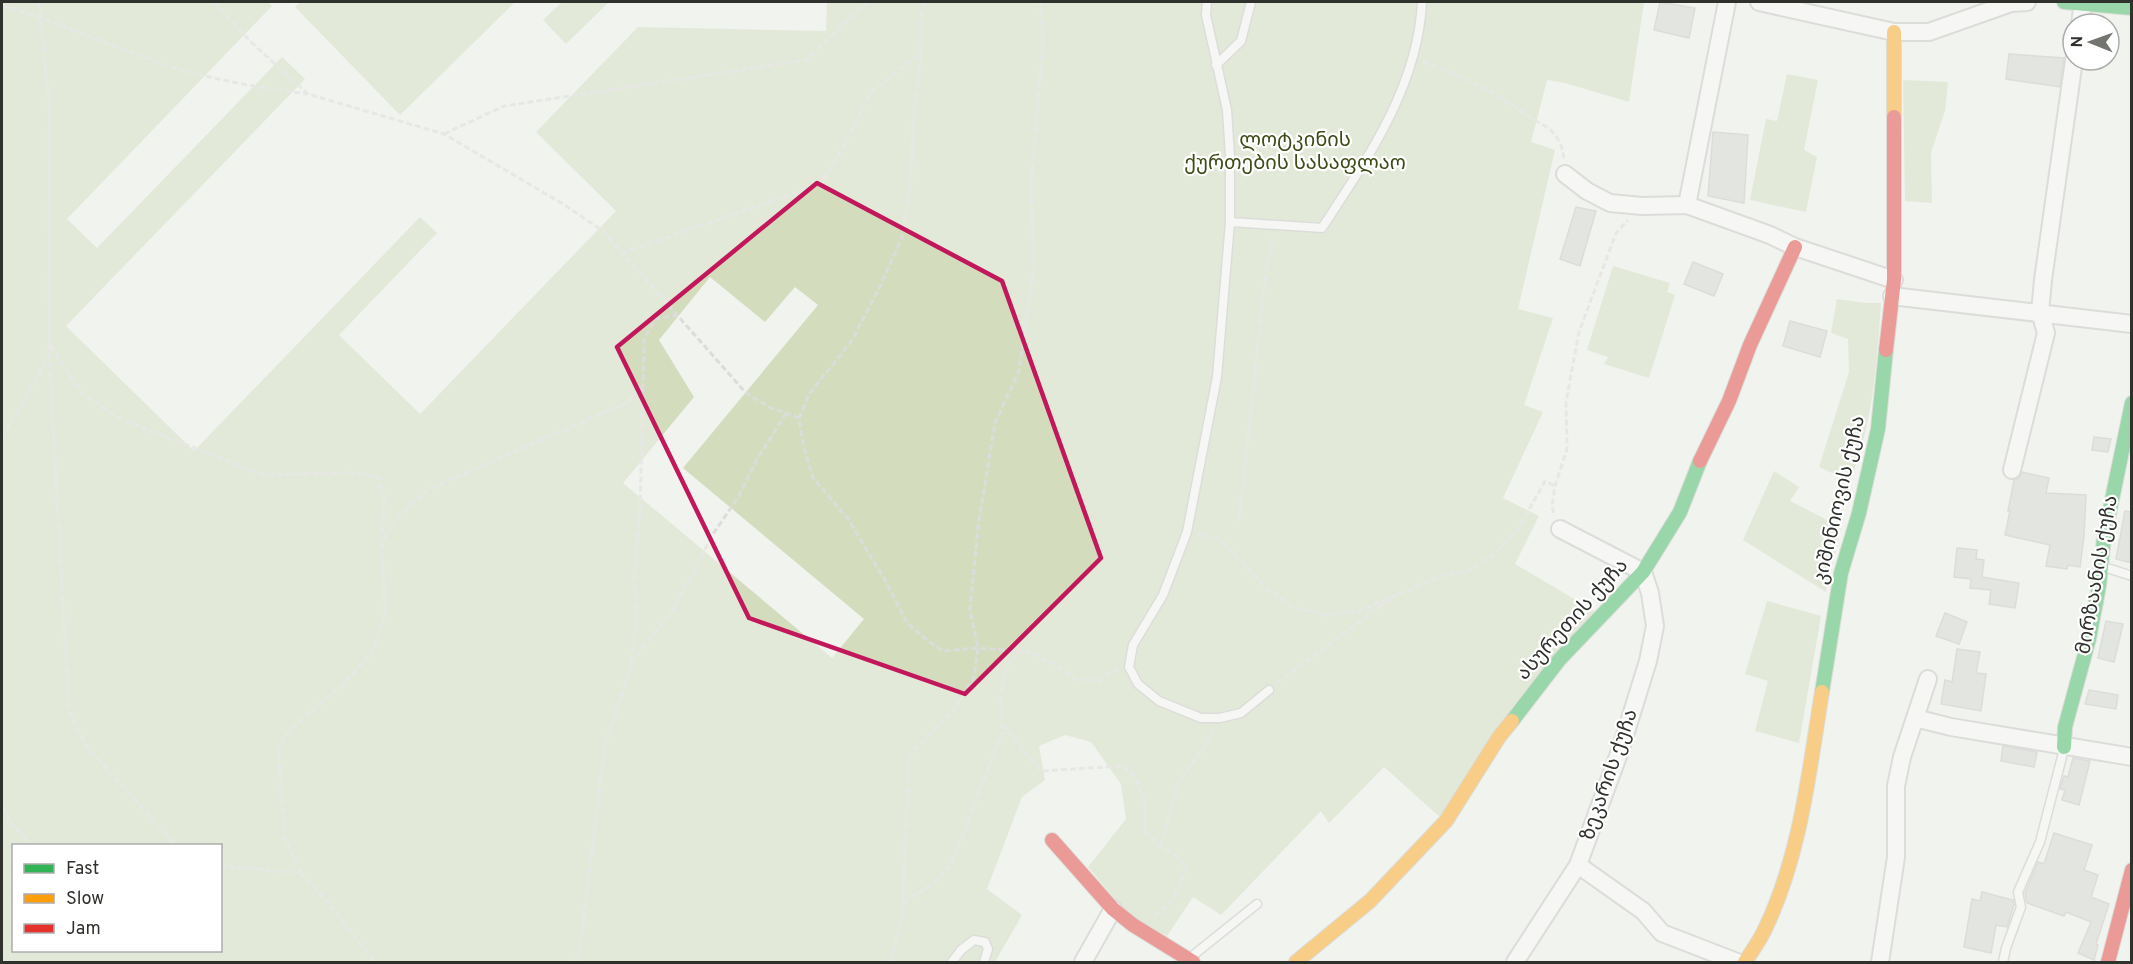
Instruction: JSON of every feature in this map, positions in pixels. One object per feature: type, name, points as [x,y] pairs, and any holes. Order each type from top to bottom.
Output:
[{"type":"street","points":[[1687,205],[1727,2]]},
{"type":"street","points":[[1759,2],[1819,8],[1894,32],[1929,32],[2011,3],[2027,2]]},
{"type":"street","points":[[2064,2],[2132,8]]},
{"type":"street","name":"კიშინიოვის ქუჩა","points":[[1745,963],[1766,928],[1785,879],[1802,816],[1841,573],[1859,513],[1878,429],[1893,288],[1894,32]]},
{"type":"street","points":[[2012,470],[2046,333],[2040,312],[2043,280],[2072,72]]},
{"type":"street","points":[[1565,174],[1587,191],[1610,203],[1642,206],[1687,205],[1770,235],[1893,288],[2040,312],[2132,324]]},
{"type":"street","name":"ასურეთის ქუჩა","points":[[1296,963],[1370,901],[1446,821],[1499,737],[1559,660],[1643,572],[1680,512],[1706,447],[1729,401],[1750,345],[1795,247]]},
{"type":"street","name":"მირზაანის ქუჩა","points":[[2064,747],[2065,727],[2089,639],[2104,538],[2132,403]]},
{"type":"street","points":[[1560,529],[1643,572]]},
{"type":"street","name":"ზეკარის ქუჩა","points":[[1515,963],[1578,865],[1622,748],[1648,661],[1655,626],[1650,593],[1643,572]]},
{"type":"street","points":[[1880,963],[1896,857],[1896,786],[1902,757],[1928,679]]},
{"type":"street","points":[[1916,718],[1951,727],[2132,757]]},
{"type":"street","points":[[1052,840],[1113,909],[1132,925],[1191,961]]},
{"type":"street","points":[[1578,865],[1643,911],[1662,933],[1737,963]]},
{"type":"street","points":[[2108,963],[2132,870]]},
{"type":"street","points":[[1083,963],[1113,909]]},
{"type":"lane","points":[[1207,2],[1206,15],[1227,110],[1230,156],[1230,222],[1217,377],[1187,532],[1163,595],[1133,645],[1129,667],[1138,684],[1159,701],[1201,718],[1220,718],[1241,713],[1269,690]]},
{"type":"lane","points":[[1216,65],[1241,42],[1251,2]]},
{"type":"lane","points":[[1230,222],[1322,228],[1366,161],[1402,92],[1421,22],[1422,2]]},
{"type":"lane","points":[[2101,566],[2132,576]]},
{"type":"lane","points":[[2002,963],[2021,907],[2018,892],[2040,842],[2064,747]]},
{"type":"lane","points":[[1191,961],[1257,904]]},
{"type":"lane","points":[[952,963],[961,950],[974,940],[984,942],[988,949],[984,963]]},
{"type":"path","points":[[39,2],[50,105],[49,356],[69,711],[87,747],[176,844]]},
{"type":"path","points":[[214,2],[252,43],[308,94]]},
{"type":"path","points":[[444,134],[504,106],[806,60],[867,2]]},
{"type":"path","points":[[925,2],[922,9],[921,53],[913,123],[911,181],[902,238],[851,342],[809,394],[799,418],[803,444],[813,478],[848,519],[886,582],[907,624],[943,651],[978,648],[1029,652],[1058,666],[1075,679],[1099,681],[1131,657]]},
{"type":"path","points":[[890,963],[902,919],[909,756],[955,708],[974,676],[978,648],[970,610],[978,527],[995,423],[1019,371],[1034,265],[1031,187],[1042,39],[1040,2]]},
{"type":"path","points":[[2,5],[40,17],[158,63],[237,83],[308,94],[444,134],[563,204],[603,231],[746,393],[769,407],[799,418]]},
{"type":"path","points":[[622,253],[821,184],[843,147],[870,93],[921,53]]},
{"type":"path","points":[[1412,58],[1450,71],[1475,83],[1521,110],[1553,133],[1562,147],[1565,174]]},
{"type":"path","points":[[1560,529],[1552,507],[1555,486],[1567,448],[1566,402],[1579,332],[1616,233],[1642,206]]},
{"type":"path","points":[[1239,522],[1263,296],[1274,225]]},
{"type":"path","points":[[575,963],[580,945],[605,745],[632,662],[637,607],[634,579],[640,511],[644,338],[656,319],[677,315]]},
{"type":"path","points":[[49,345],[82,393],[120,419],[264,475],[357,473],[379,478],[384,497],[382,541],[385,614],[372,653],[343,684],[293,727],[278,747],[285,839],[301,873],[331,906],[375,963]]},
{"type":"path","points":[[2,437],[49,356]]},
{"type":"path","points":[[382,541],[400,515],[429,489],[628,402],[643,386]]},
{"type":"path","points":[[632,662],[674,608],[713,534],[739,496],[756,461],[786,413]]},
{"type":"path","points":[[1187,532],[1221,540],[1267,589],[1293,608],[1324,615],[1359,611],[1444,574],[1468,571],[1495,553],[1518,529],[1545,481],[1555,486]]},
{"type":"path","points":[[1269,690],[1398,593]]},
{"type":"path","points":[[903,903],[935,882],[952,863],[1002,733],[1001,695],[1004,677],[1010,661],[1020,651]]},
{"type":"path","points":[[1160,846],[1179,781],[1205,746],[1220,718]]},
{"type":"path","points":[[1002,724],[1041,771],[1122,766],[1134,775],[1145,802],[1145,832],[1160,846],[1176,855],[1186,867],[1182,883],[1164,911],[1132,925]]},
{"type":"path","points":[[2,806],[12,824],[30,844]]},
{"type":"path","points":[[222,866],[301,873]]},
{"type":"highlighted area","points":[[817,183],[1002,281],[1101,558],[965,694],[749,618],[617,347]]},
{"type":"green space","name":"ლოტკინის ქურთების სასაფლაო","points":[[2,2],[268,2],[272,6],[67,219],[97,248],[282,57],[305,79],[66,326],[194,451],[420,217],[437,233],[339,335],[420,414],[616,211],[536,132],[638,27],[826,31],[827,2],[1644,2],[1629,102],[1547,80],[1531,142],[1555,150],[1518,309],[1553,318],[1524,405],[1543,412],[1503,498],[1539,516],[1515,564],[1596,612],[1442,819],[1384,767],[1329,823],[1321,811],[1221,915],[1193,897],[1167,936],[1128,915],[1088,867],[1126,819],[1121,784],[1091,742],[1065,735],[1039,746],[1045,780],[1022,797],[987,889],[1022,915],[995,962],[2,962]],"holes":[[[710,277],[765,322],[795,287],[818,305],[683,468],[864,619],[832,658],[623,483],[694,397],[659,340]]]},
{"type":"green space","points":[[301,2],[515,2],[400,115],[295,7]]},
{"type":"green space","points":[[562,2],[609,2],[566,44],[543,20]]},
{"type":"green space","points":[[1787,74],[1818,80],[1804,150],[1817,157],[1806,212],[1750,200],[1766,119],[1777,121]]},
{"type":"green space","points":[[1903,80],[1948,82],[1945,111],[1931,153],[1932,203],[1905,201]]},
{"type":"green space","points":[[1613,266],[1670,283],[1667,292],[1675,295],[1649,378],[1604,364],[1608,357],[1587,350]]},
{"type":"green space","points":[[1837,299],[1881,303],[1869,416],[1850,481],[1819,467],[1849,372],[1848,339],[1831,333]]},
{"type":"green space","points":[[1774,471],[1799,487],[1790,501],[1841,527],[1826,592],[1743,540]]},
{"type":"green space","points":[[1767,601],[1821,616],[1799,743],[1755,731],[1768,681],[1745,674]]},
{"type":"building","points":[[1660,2],[1695,8],[1689,38],[1654,30]]},
{"type":"building","points":[[2009,54],[2061,58],[2060,87],[2006,79]]},
{"type":"building","points":[[1713,132],[1748,135],[1744,203],[1708,196]]},
{"type":"building","points":[[1576,207],[1596,211],[1580,266],[1560,259]]},
{"type":"building","points":[[1693,262],[1723,274],[1714,296],[1684,284]]},
{"type":"building","points":[[1790,321],[1827,331],[1820,357],[1783,346]]},
{"type":"building","points":[[2094,437],[2111,439],[2108,452],[2092,450]]},
{"type":"building","points":[[2022,472],[2049,478],[2046,493],[2086,495],[2080,567],[2068,565],[2067,569],[2046,566],[2050,545],[2005,535],[2014,480],[2019,478]]},
{"type":"building","points":[[2125,511],[2132,512],[2132,563],[2116,559]]},
{"type":"building","points":[[1957,548],[1977,550],[1976,559],[1984,560],[1982,577],[2019,583],[2015,608],[1989,604],[1991,590],[1970,588],[1971,579],[1954,577]]},
{"type":"building","points":[[1945,613],[1967,622],[1959,644],[1936,636]]},
{"type":"building","points":[[2106,621],[2123,624],[2114,662],[2098,658]]},
{"type":"building","points":[[1957,649],[1980,652],[1976,673],[1986,674],[1981,711],[1941,704],[1945,680],[1952,682]]},
{"type":"building","points":[[2089,690],[2118,695],[2116,709],[2085,704]]},
{"type":"building","points":[[2003,746],[2037,752],[2034,767],[2001,761]]},
{"type":"building","points":[[2073,758],[2090,761],[2079,805],[2062,800],[2065,790],[2060,789],[2064,776],[2068,777]]},
{"type":"building","points":[[2054,833],[2092,845],[2084,870],[2098,875],[2091,897],[2109,904],[2096,944],[2098,945],[2094,960],[2078,953],[2091,922],[2066,912],[2064,916],[2027,903],[2025,893],[2038,862],[2044,864]]},
{"type":"building","points":[[1982,892],[2013,900],[2014,905],[2007,927],[1996,925],[1991,953],[1964,947],[1972,899],[1980,901]]},
{"type":"traffic: fast","points":[[2064,2],[2132,8]]},
{"type":"traffic: fast","points":[[1822,692],[1841,573],[1859,513],[1878,429],[1886,350]]},
{"type":"traffic: fast","points":[[2064,747],[2065,727],[2089,639],[2099,586],[2104,538],[2132,403]]},
{"type":"traffic: fast","points":[[1512,721],[1559,660],[1643,572],[1680,512],[1700,461]]},
{"type":"traffic: slow","points":[[1894,32],[1894,117]]},
{"type":"traffic: slow","points":[[1745,962],[1764,931],[1788,870],[1808,782],[1822,692]]},
{"type":"traffic: slow","points":[[1296,962],[1370,901],[1446,821],[1499,737],[1512,721]]},
{"type":"traffic: jam","points":[[1886,350],[1894,280],[1894,117]]},
{"type":"traffic: jam","points":[[1700,461],[1729,401],[1750,345],[1795,247]]},
{"type":"traffic: jam","points":[[1052,840],[1113,909],[1133,925],[1193,962]]},
{"type":"traffic: jam","points":[[2108,962],[2132,870]]}]
